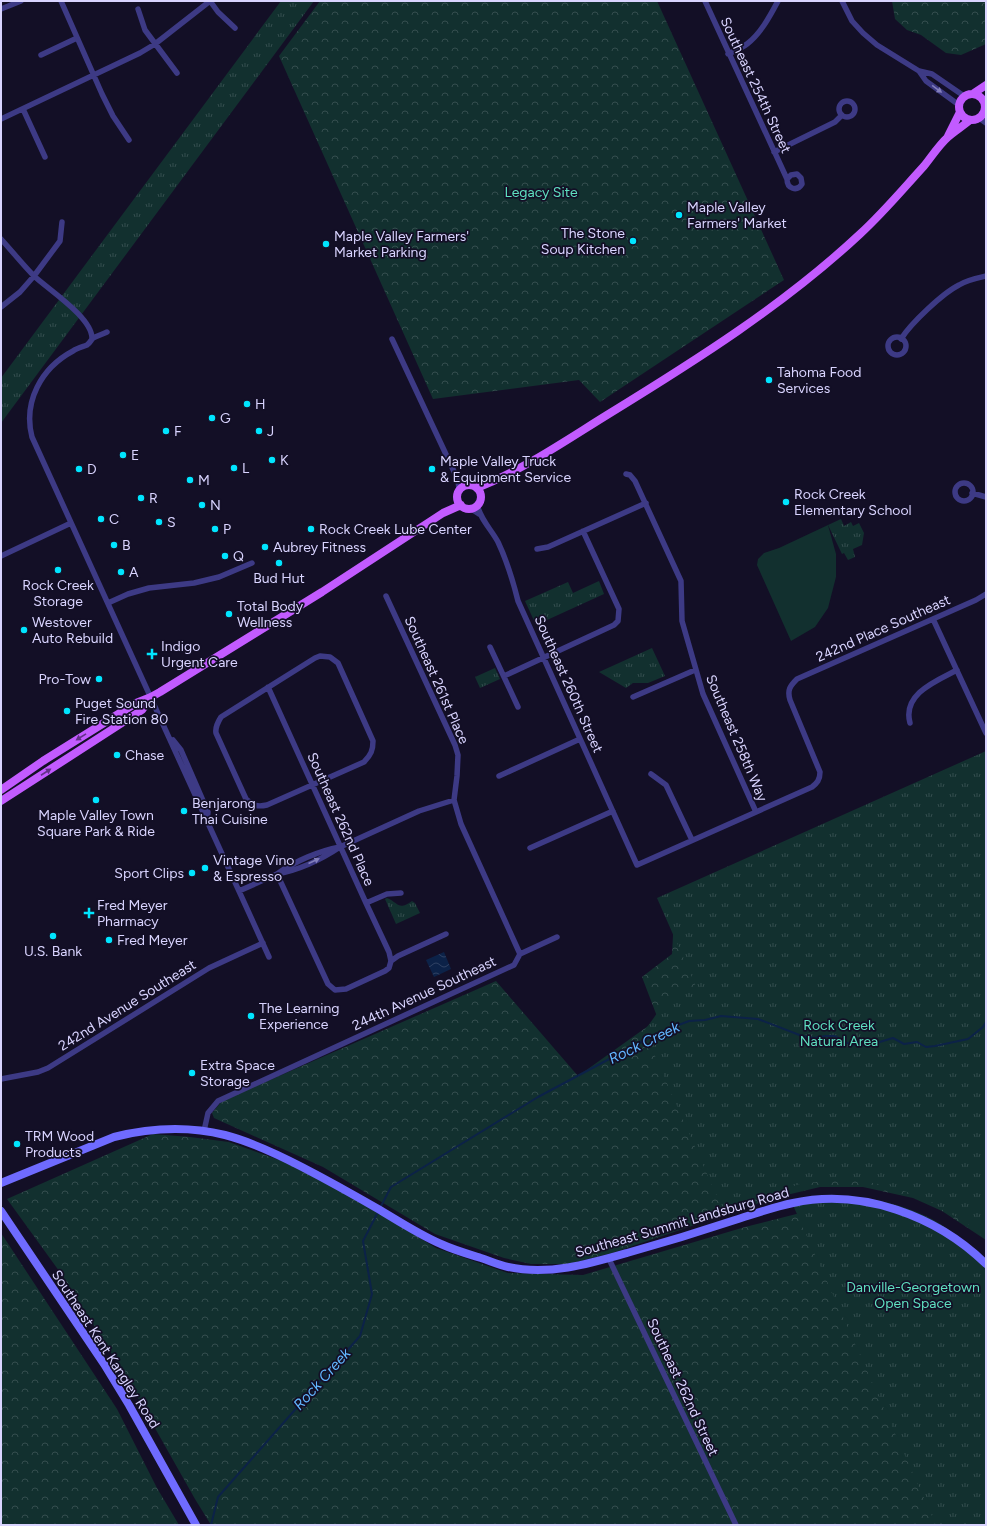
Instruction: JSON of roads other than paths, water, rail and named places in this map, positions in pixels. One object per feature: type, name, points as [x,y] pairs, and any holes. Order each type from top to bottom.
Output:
[{"type":"main road","points":[[947,138],[959,108],[961,98],[974,93],[986,85]]},
{"type":"main road","points":[[959,108],[964,118],[982,121],[985,111],[984,96],[974,93]]},
{"type":"main road","points":[[478,491],[552,449],[643,393],[738,331],[779,301],[816,273],[861,233],[890,204],[947,138],[970,120]]},
{"type":"main road","points":[[1,790],[136,702],[151,697],[322,592],[459,503],[474,506],[480,500],[478,491],[471,485],[462,488],[459,503]]},
{"type":"main road","points":[[1,800],[142,710],[151,697]]},
{"type":"main road","points":[[1,795],[25,779],[26,773]]},
{"type":"street","points":[[1,9],[21,1]]},
{"type":"street","points":[[61,1],[113,116],[129,140]]},
{"type":"street","points":[[1,119],[94,76],[155,44],[210,1],[218,12],[235,28]]},
{"type":"street","name":"Southeast 254th Street","points":[[705,1],[728,54],[787,179]]},
{"type":"street","points":[[728,54],[746,45],[755,37],[769,19],[778,1]]},
{"type":"street","points":[[842,1],[852,21],[877,45],[919,71],[932,74],[964,96]]},
{"type":"street","points":[[138,9],[145,30],[177,73]]},
{"type":"street","points":[[41,55],[77,38]]},
{"type":"street","points":[[919,71],[926,81],[959,108]]},
{"type":"street","points":[[23,109],[45,157]]},
{"type":"street","points":[[774,152],[835,122],[842,115]]},
{"type":"street","points":[[1,306],[20,292],[60,241],[62,222]]},
{"type":"street","points":[[1,239],[34,276],[81,317],[90,330],[92,339]]},
{"type":"street","points":[[901,339],[909,328],[945,294],[960,284],[986,276]]},
{"type":"street","points":[[108,332],[92,339],[89,344],[69,353],[47,372],[38,384],[32,399],[29,426],[32,437],[167,732],[238,892],[269,957]]},
{"type":"street","points":[[392,339],[462,488]]},
{"type":"street","name":"Southeast 258th Way","points":[[626,474],[630,475],[635,481],[681,581],[682,621],[693,656],[695,670],[703,694],[756,812]]},
{"type":"street","points":[[972,493],[986,497]]},
{"type":"street","points":[[538,549],[548,547],[646,503]]},
{"type":"street","name":"Southeast 260th Street","points":[[474,506],[490,528],[504,555],[518,601],[637,865],[692,840]]},
{"type":"street","points":[[1,556],[71,523]]},
{"type":"street","points":[[504,676],[614,625],[618,619],[618,609],[583,531]]},
{"type":"street","points":[[108,603],[128,594],[149,588],[194,583],[219,577],[252,563]]},
{"type":"street","name":"242nd Place Southeast","points":[[756,812],[812,787],[820,778],[820,772],[790,700],[788,692],[790,685],[797,679],[976,600],[986,594]]},
{"type":"street","name":"Southeast 261st Place","points":[[386,596],[455,745],[458,755],[454,800],[461,824],[520,954]]},
{"type":"street","points":[[933,619],[986,733]]},
{"type":"street","points":[[490,646],[518,707]]},
{"type":"street","points":[[330,657],[338,663],[373,741],[372,752],[364,762],[267,805],[260,807],[252,805],[246,800],[216,733],[216,729],[221,717],[268,687],[315,658],[330,657]]},
{"type":"street","points":[[633,696],[695,670]]},
{"type":"street","points":[[910,723],[908,713],[914,698],[932,683],[957,670]]},
{"type":"street","name":"Southeast 262nd Place","points":[[268,687],[389,952],[391,961]]},
{"type":"street","points":[[499,776],[580,739]]},
{"type":"street","points":[[652,774],[666,785],[692,840],[756,812]]},
{"type":"street","points":[[238,892],[277,874],[287,867],[328,849],[340,847],[419,811],[454,800]]},
{"type":"street","points":[[530,848],[613,811]]},
{"type":"street","points":[[277,874],[328,984],[335,990],[346,989],[385,971],[389,968],[391,961],[398,956],[446,934]]},
{"type":"street","points":[[366,903],[387,894],[401,893]]},
{"type":"street","name":"244th Avenue Southeast","points":[[204,1131],[208,1113],[218,1101],[514,965],[515,960],[520,954],[557,937]]},
{"type":"street","name":"242nd Avenue Southeast","points":[[1,1079],[38,1072],[48,1068],[209,968],[263,943]]},
{"type":"street","name":"Southeast Summit Landsburg Road","points":[[1,1183],[114,1137],[133,1132],[159,1129],[204,1131],[236,1138],[268,1150],[333,1183],[440,1244],[508,1267],[533,1270],[564,1269],[609,1259],[788,1204],[813,1200],[855,1201],[894,1209],[935,1226],[954,1238],[986,1264]]},
{"type":"street","name":"Southeast Kent Kangley Road","points":[[1,1211],[116,1384],[196,1525]]},
{"type":"street","name":"Southeast 262nd Street","points":[[609,1259],[736,1525]]},
{"type":"water","points":[[444,952],[451,969],[434,977],[426,960]]},
{"type":"waterway","name":"Rock Creek","points":[[380,1208],[391,1187],[538,1097],[658,1033],[689,1021],[705,1020],[721,1016],[758,1019],[802,1036],[814,1038],[835,1036],[847,1043],[856,1045],[873,1044],[893,1038],[904,1044],[917,1042],[926,1047],[968,1039],[983,1027],[986,1022]]},
{"type":"waterway","name":"Rock Creek","points":[[211,1525],[218,1497],[360,1336],[372,1294],[363,1241],[377,1214]]},
{"type":"place","name":"Maple Valley Farmers' Market","points":[[679,215]]},
{"type":"place","name":"The Stone Soup Kitchen","points":[[633,241]]},
{"type":"place","name":"Maple Valley Farmers' Market Parking","points":[[326,244]]},
{"type":"place","name":"Tahoma Food Services","points":[[769,380]]},
{"type":"place","name":"H","points":[[247,404]]},
{"type":"place","name":"G","points":[[212,418]]},
{"type":"place","name":"F","points":[[166,431]]},
{"type":"place","name":"J","points":[[259,431]]},
{"type":"place","name":"E","points":[[123,455]]},
{"type":"place","name":"K","points":[[272,460]]},
{"type":"place","name":"L","points":[[234,468]]},
{"type":"place","name":"D","points":[[79,469]]},
{"type":"place","name":"Maple Valley Truck & Equipment Service","points":[[432,469]]},
{"type":"place","name":"M","points":[[190,480]]},
{"type":"place","name":"R","points":[[141,498]]},
{"type":"place","name":"Rock Creek Elementary School","points":[[786,502]]},
{"type":"place","name":"N","points":[[202,505]]},
{"type":"place","name":"C","points":[[101,519]]},
{"type":"place","name":"S","points":[[159,522]]},
{"type":"place","name":"P","points":[[215,529]]},
{"type":"place","name":"Rock Creek Lube Center","points":[[311,529]]},
{"type":"place","name":"B","points":[[114,545]]},
{"type":"place","name":"Aubrey Fitness","points":[[265,547]]},
{"type":"place","name":"Q","points":[[225,556]]},
{"type":"place","name":"Bud Hut","points":[[279,563]]},
{"type":"place","name":"Rock Creek Storage","points":[[58,570]]},
{"type":"place","name":"A","points":[[121,572]]},
{"type":"place","name":"Total Body Wellness","points":[[229,614]]},
{"type":"place","name":"Westover Auto Rebuild","points":[[24,630]]},
{"type":"place","name":"Indigo Urgent Care","points":[[152,654]]},
{"type":"place","name":"Pro-Tow","points":[[99,679]]},
{"type":"place","name":"Puget Sound Fire Station 80","points":[[67,711]]},
{"type":"place","name":"Chase","points":[[117,755]]},
{"type":"place","name":"Maple Valley Town Square Park & Ride","points":[[96,800]]},
{"type":"place","name":"Benjarong Thai Cuisine","points":[[184,811]]},
{"type":"place","name":"Vintage Vino & Espresso","points":[[205,868]]},
{"type":"place","name":"Sport Clips","points":[[192,873]]},
{"type":"place","name":"Fred Meyer Pharmacy","points":[[89,913]]},
{"type":"place","name":"U.S. Bank","points":[[53,936]]},
{"type":"place","name":"Fred Meyer","points":[[109,940]]},
{"type":"place","name":"The Learning Experience","points":[[251,1016]]},
{"type":"place","name":"Extra Space Storage","points":[[192,1073]]},
{"type":"place","name":"TRM Wood Products","points":[[17,1144]]},
{"type":"park label","name":"Legacy Site","points":[[541,192]]},
{"type":"park label","name":"Rock Creek Natural Area","points":[[839,1034]]},
{"type":"park label","name":"Danville-Georgetown Open Space","points":[[913,1296]]}]
